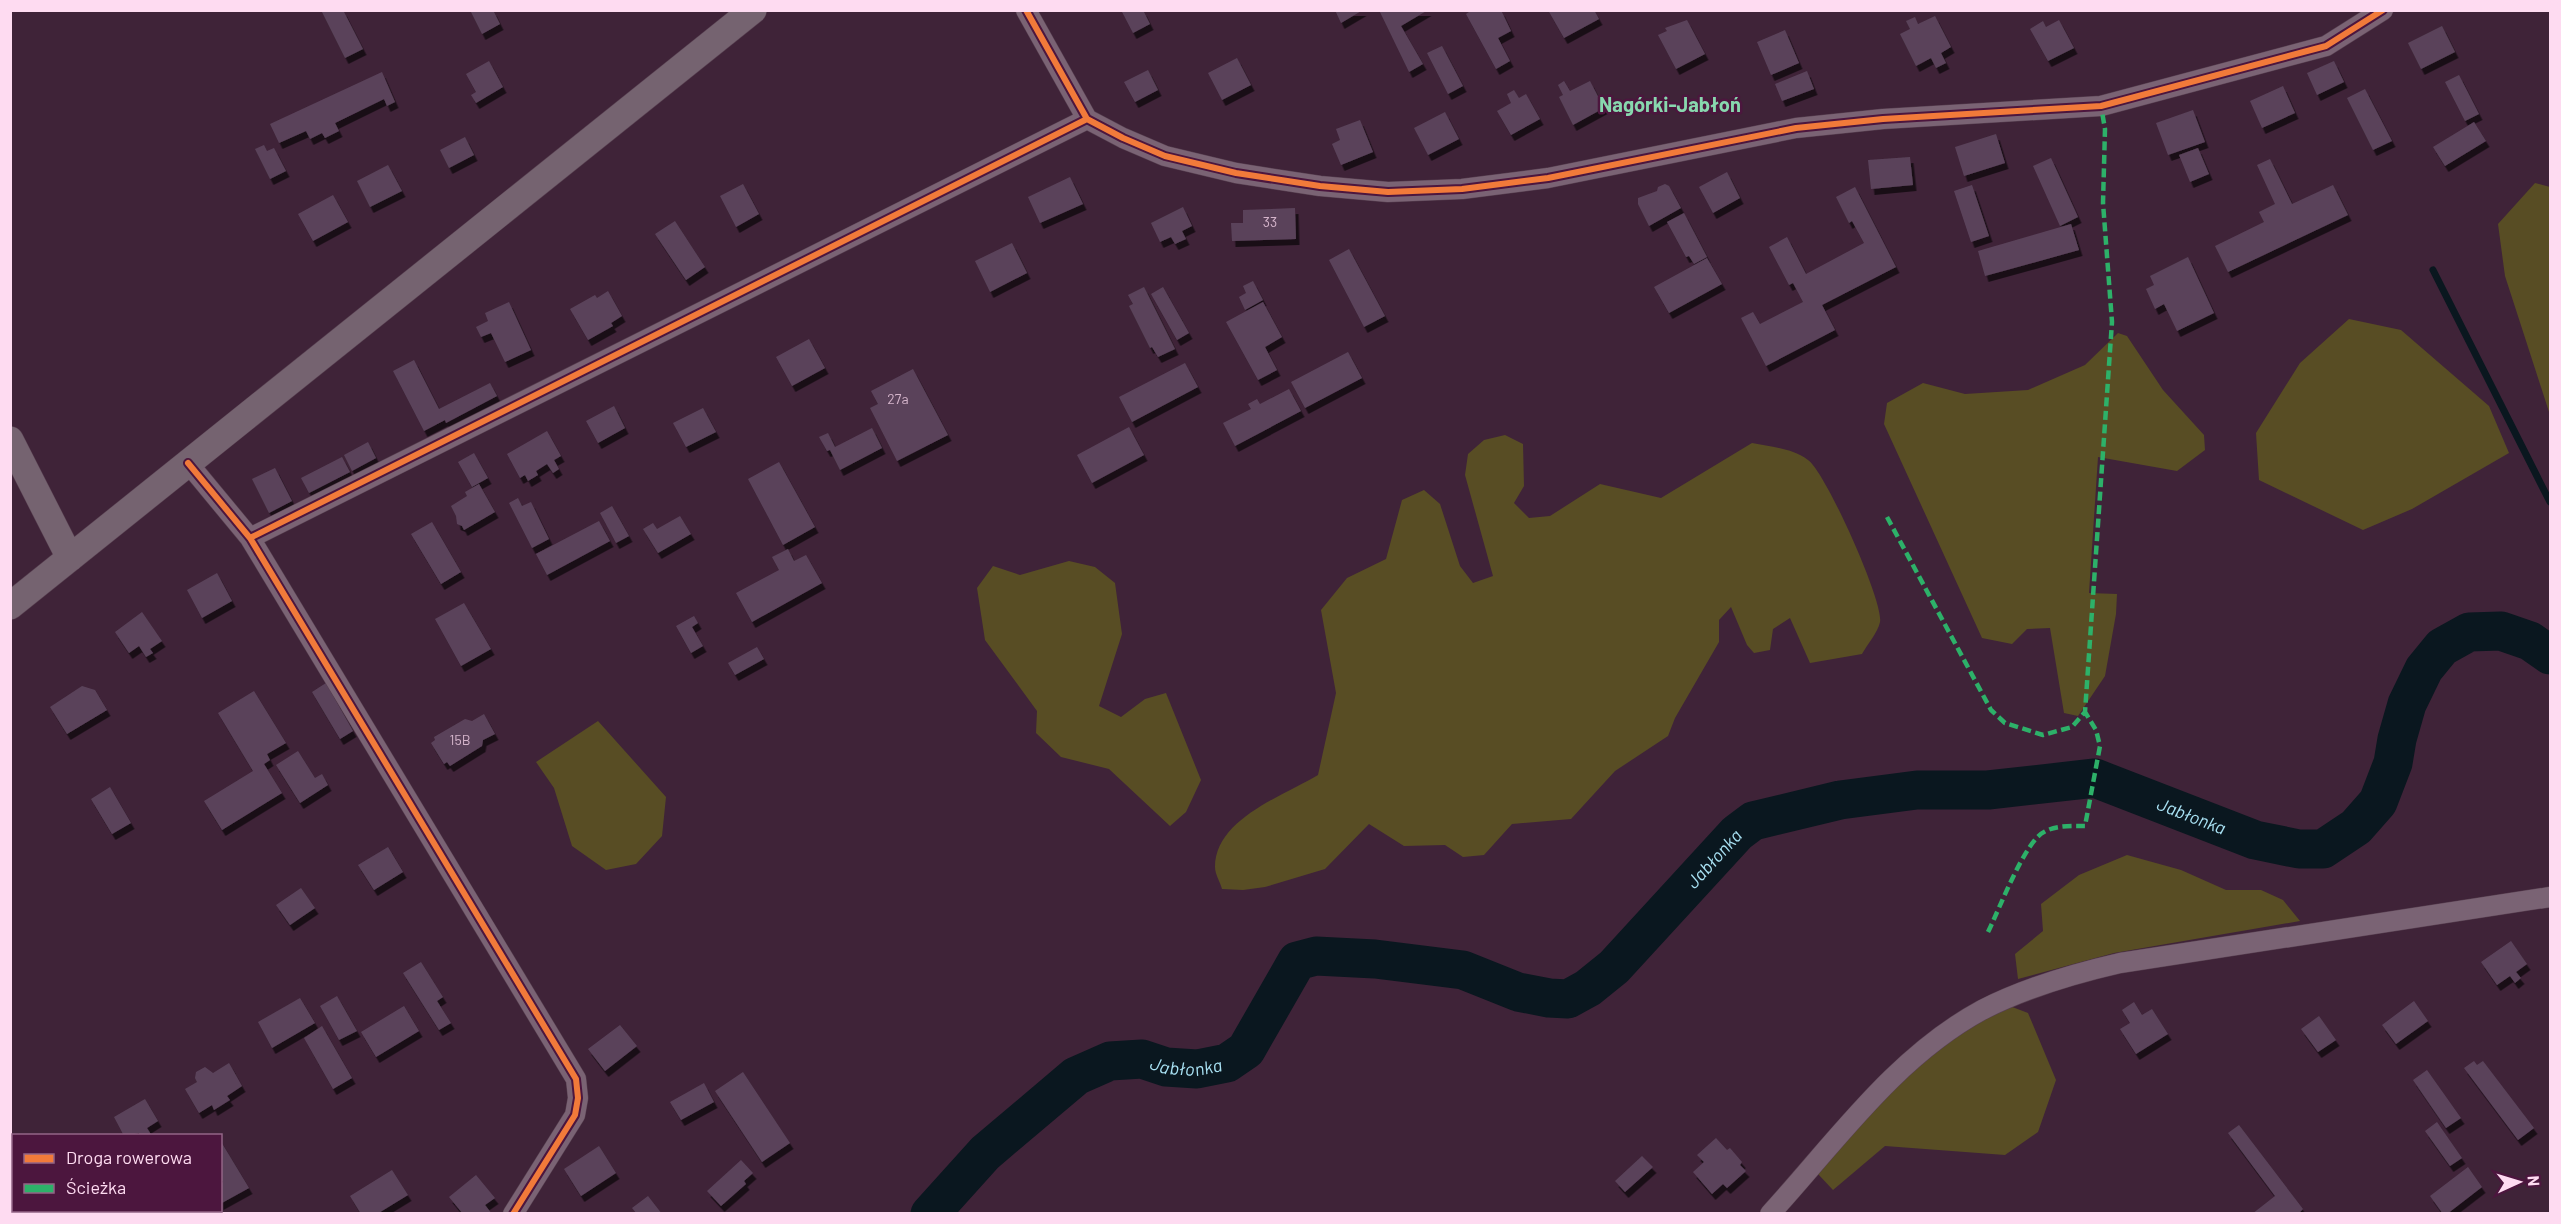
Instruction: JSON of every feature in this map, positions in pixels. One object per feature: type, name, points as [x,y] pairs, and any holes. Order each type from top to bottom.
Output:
[{"type":"main road","points":[[10,606],[753,10]]},
{"type":"main road","points":[[10,440],[70,558]]},
{"type":"street","points":[[1026,10],[1087,119],[1165,156],[1236,173],[1320,186],[1388,192],[1462,189],[1548,178],[1796,128],[1883,119],[2101,106],[2326,46],[2384,10]]},
{"type":"street","points":[[250,538],[1087,119]]},
{"type":"street","points":[[188,463],[250,538],[576,1079],[579,1098],[575,1115],[513,1214]]},
{"type":"street","points":[[1770,1214],[1877,1092],[1923,1052],[1984,1010],[2036,987],[2070,975],[2120,963],[2550,897]]},
{"type":"shaded area","points":[[2535,183],[2550,187],[2550,415],[2505,276],[2498,224]]},
{"type":"shaded area","points":[[2349,319],[2401,330],[2489,406],[2509,453],[2412,509],[2363,530],[2259,480],[2256,433],[2300,363]]},
{"type":"shaded area","points":[[2118,333],[2127,336],[2163,390],[2204,435],[2205,450],[2177,471],[2098,457],[2089,593],[2117,594],[2116,614],[2105,676],[2078,716],[2064,713],[2050,628],[2027,629],[2012,644],[1982,638],[1884,424],[1887,403],[1923,383],[1965,394],[2028,390],[2085,365]]},
{"type":"shaded area","points":[[1505,435],[1523,444],[1524,486],[1514,503],[1529,518],[1550,516],[1600,484],[1661,498],[1752,443],[1781,448],[1802,456],[1816,469],[1827,487],[1852,538],[1879,610],[1880,622],[1877,630],[1862,654],[1810,663],[1790,618],[1773,629],[1770,650],[1754,653],[1747,645],[1731,607],[1719,620],[1719,642],[1675,718],[1668,736],[1615,771],[1571,819],[1512,824],[1484,855],[1463,857],[1445,845],[1404,846],[1369,824],[1325,869],[1265,887],[1243,890],[1222,889],[1215,867],[1218,850],[1226,835],[1253,811],[1318,775],[1336,693],[1321,610],[1347,578],[1386,559],[1402,500],[1424,490],[1440,504],[1460,566],[1473,583],[1493,576],[1465,475],[1468,454],[1484,440]]},
{"type":"shaded area","points":[[1069,561],[1095,567],[1115,583],[1122,634],[1099,706],[1121,717],[1145,699],[1166,693],[1201,780],[1186,812],[1170,826],[1109,769],[1061,757],[1036,733],[1037,711],[985,640],[977,588],[993,566],[1020,575]]},
{"type":"shaded area","points":[[598,721],[666,797],[662,836],[636,864],[606,870],[572,846],[554,788],[536,762]]},
{"type":"shaded area","points":[[2127,855],[2181,870],[2226,890],[2261,890],[2283,900],[2300,921],[2114,953],[2018,979],[2015,954],[2043,931],[2041,904],[2079,875]]},
{"type":"shaded area","points":[[2007,1005],[2028,1013],[2056,1080],[2038,1132],[2005,1155],[1885,1146],[1833,1190],[1818,1174],[1878,1098],[1934,1051]]},
{"type":"building","points":[[321,10],[343,10],[363,49],[345,58]]},
{"type":"building","points":[[470,10],[493,10],[500,24],[482,34]]},
{"type":"building","points":[[1121,10],[1143,10],[1150,24],[1133,33]]},
{"type":"building","points":[[1335,10],[1363,10],[1341,23]]},
{"type":"building","points":[[1379,10],[1428,10],[1401,26],[1423,64],[1409,72]]},
{"type":"building","points":[[1472,10],[1501,10],[1511,31],[1498,38],[1510,61],[1496,69],[1466,14]]},
{"type":"building","points":[[1548,10],[1594,10],[1599,19],[1564,38]]},
{"type":"building","points":[[1935,16],[1951,47],[1941,53],[1946,63],[1936,68],[1931,58],[1916,66],[1900,34],[1910,29],[1906,21],[1915,17],[1918,24]]},
{"type":"building","points":[[1687,20],[1705,54],[1676,69],[1658,35],[1667,31],[1665,28]]},
{"type":"building","points":[[2059,20],[2074,48],[2048,61],[2030,29],[2043,21],[2046,27]]},
{"type":"building","points":[[2442,26],[2455,52],[2421,69],[2408,43]]},
{"type":"building","points":[[1785,30],[1799,63],[1771,75],[1757,42]]},
{"type":"building","points":[[1442,46],[1463,86],[1448,94],[1427,53]]},
{"type":"building","points":[[1237,58],[1251,85],[1222,100],[1208,73]]},
{"type":"building","points":[[489,61],[503,87],[476,103],[471,95],[476,92],[466,74]]},
{"type":"building","points":[[2334,61],[2344,82],[2317,95],[2307,73]]},
{"type":"building","points":[[1148,70],[1158,90],[1135,102],[1124,82]]},
{"type":"building","points":[[1807,71],[1814,89],[1782,101],[1775,84]]},
{"type":"building","points":[[382,72],[395,102],[387,106],[384,99],[335,123],[339,131],[325,138],[322,133],[310,139],[306,131],[279,143],[270,124]]},
{"type":"building","points":[[2459,75],[2479,114],[2465,121],[2445,82]]},
{"type":"building","points":[[1564,81],[1570,91],[1590,81],[1604,108],[1573,125],[1559,97],[1563,95],[1558,85]]},
{"type":"building","points":[[2283,86],[2295,113],[2262,128],[2250,101]]},
{"type":"building","points":[[2365,89],[2392,141],[2373,150],[2347,98]]},
{"type":"building","points":[[1514,90],[1519,98],[1526,94],[1540,119],[1511,135],[1497,111],[1511,103],[1507,94]]},
{"type":"building","points":[[2193,110],[2205,142],[2168,155],[2156,123]]},
{"type":"building","points":[[1445,112],[1459,139],[1428,155],[1414,128]]},
{"type":"building","points":[[1360,120],[1373,152],[1341,165],[1332,144],[1340,140],[1336,129]]},
{"type":"building","points":[[2474,122],[2486,141],[2445,166],[2433,147]]},
{"type":"building","points":[[1996,134],[2005,163],[1964,176],[1955,147]]},
{"type":"building","points":[[465,137],[474,155],[449,168],[440,150]]},
{"type":"building","points":[[264,145],[267,151],[274,148],[286,171],[270,179],[255,149]]},
{"type":"building","points":[[2198,148],[2209,174],[2190,182],[2179,155]]},
{"type":"building","points":[[1910,157],[1913,185],[1871,189],[1868,160]]},
{"type":"building","points":[[2051,158],[2078,217],[2060,226],[2033,166]]},
{"type":"building","points":[[2270,159],[2292,204],[2333,185],[2348,215],[2228,272],[2215,246],[2264,222],[2259,212],[2275,204],[2257,165]]},
{"type":"building","points":[[388,165],[402,191],[370,207],[357,181]]},
{"type":"building","points":[[1727,172],[1740,198],[1713,213],[1699,187]]},
{"type":"building","points":[[1070,177],[1083,204],[1040,223],[1028,197]]},
{"type":"building","points":[[743,184],[759,214],[736,227],[720,196]]},
{"type":"building","points":[[1665,184],[1669,186],[1681,208],[1649,226],[1638,204],[1638,198],[1657,191],[1658,187]]},
{"type":"building","points":[[1972,185],[1989,236],[1971,242],[1954,191]]},
{"type":"building","points":[[1855,187],[1896,267],[1822,305],[1835,330],[1766,366],[1741,318],[1753,312],[1760,324],[1803,302],[1793,283],[1789,285],[1769,247],[1787,237],[1806,274],[1864,243],[1852,221],[1849,223],[1836,197]]},
{"type":"building","points":[[333,195],[348,222],[313,241],[298,214]]},
{"type":"building","points":[[1183,207],[1192,226],[1182,231],[1186,239],[1175,244],[1171,237],[1160,242],[1151,223]]},
{"type":"building","points":[[1295,208],[1296,239],[1232,241],[1231,223],[1243,223],[1243,210]]},
{"type":"building","points":[[1684,213],[1707,257],[1694,264],[1689,256],[1686,257],[1667,222]]},
{"type":"building","points":[[675,221],[705,267],[686,280],[655,234]]},
{"type":"building","points":[[2071,224],[2079,250],[1985,276],[1978,251]]},
{"type":"building","points":[[1012,243],[1027,273],[990,292],[975,261]]},
{"type":"building","points":[[1349,249],[1385,316],[1364,327],[1329,260]]},
{"type":"building","points":[[2188,257],[2214,313],[2177,331],[2164,304],[2155,309],[2146,289],[2154,285],[2150,276]]},
{"type":"building","points":[[1707,258],[1722,284],[1669,313],[1654,287]]},
{"type":"building","points":[[1253,281],[1263,300],[1245,310],[1239,297],[1246,293],[1243,286]]},
{"type":"building","points":[[1144,287],[1175,349],[1158,357],[1152,347],[1150,348],[1129,306],[1133,304],[1128,295]]},
{"type":"building","points":[[1163,287],[1189,333],[1177,340],[1151,294]]},
{"type":"building","points":[[608,291],[622,316],[611,323],[613,326],[588,340],[570,309],[595,295],[597,298]]},
{"type":"building","points":[[509,302],[531,350],[505,362],[491,333],[481,337],[476,327],[488,321],[485,313]]},
{"type":"building","points":[[1263,302],[1282,337],[1265,347],[1277,370],[1258,380],[1226,322]]},
{"type":"building","points":[[809,339],[825,368],[792,386],[776,357]]},
{"type":"building","points":[[1348,352],[1362,378],[1305,408],[1291,382]]},
{"type":"building","points":[[414,360],[439,409],[490,383],[497,396],[446,423],[445,420],[424,431],[393,371]]},
{"type":"building","points":[[1185,363],[1198,387],[1132,422],[1119,397]]},
{"type":"building","points":[[913,369],[948,435],[897,461],[870,408],[878,404],[871,391]]},
{"type":"building","points":[[1289,389],[1301,411],[1235,446],[1223,423],[1251,409],[1248,404],[1257,399],[1260,404]]},
{"type":"building","points":[[614,406],[625,428],[598,443],[586,421]]},
{"type":"building","points":[[703,408],[716,432],[686,447],[673,423]]},
{"type":"building","points":[[1129,427],[1144,455],[1092,483],[1077,455]]},
{"type":"building","points":[[872,428],[882,448],[840,470],[830,450],[827,451],[819,437],[828,433],[835,447]]},
{"type":"building","points":[[547,431],[561,456],[554,460],[559,469],[553,473],[547,464],[536,471],[538,475],[528,481],[525,475],[520,478],[507,454]]},
{"type":"building","points":[[368,442],[376,458],[352,471],[344,455]]},
{"type":"building","points":[[474,453],[488,478],[472,487],[458,462]]},
{"type":"building","points":[[342,457],[350,472],[309,493],[301,478]]},
{"type":"building","points":[[779,462],[815,527],[783,545],[748,479]]},
{"type":"building","points":[[275,468],[292,501],[269,513],[252,479]]},
{"type":"building","points":[[479,484],[495,512],[464,530],[457,524],[451,506],[467,496],[465,492]]},
{"type":"building","points":[[518,498],[522,506],[531,502],[549,539],[532,548],[509,503]]},
{"type":"building","points":[[612,506],[629,536],[616,543],[600,513]]},
{"type":"building","points":[[680,516],[691,534],[658,553],[643,529],[653,523],[657,529]]},
{"type":"building","points":[[599,521],[610,541],[547,575],[536,554]]},
{"type":"building","points":[[432,522],[461,572],[441,584],[411,534]]},
{"type":"building","points":[[788,549],[794,561],[806,555],[822,583],[752,622],[736,593],[779,570],[772,557]]},
{"type":"building","points":[[217,573],[232,601],[202,618],[187,590]]},
{"type":"building","points":[[464,603],[491,649],[461,666],[435,619]]},
{"type":"building","points":[[142,612],[162,641],[150,649],[153,653],[146,657],[139,646],[129,653],[115,632]]},
{"type":"building","points":[[694,616],[698,623],[692,627],[703,646],[691,653],[676,626]]},
{"type":"building","points":[[757,647],[764,659],[735,675],[728,663]]},
{"type":"building","points":[[326,683],[353,731],[340,739],[312,692]]},
{"type":"building","points":[[82,686],[95,690],[107,710],[67,734],[50,707]]},
{"type":"building","points":[[254,691],[286,743],[267,754],[270,760],[264,764],[282,793],[222,830],[204,801],[253,771],[218,713]]},
{"type":"building","points":[[484,714],[495,734],[483,740],[482,746],[450,766],[447,762],[444,764],[431,743],[435,740],[434,737],[465,719],[472,721]]},
{"type":"building","points":[[298,751],[315,778],[322,774],[328,785],[300,803],[276,765]]},
{"type":"building","points":[[110,787],[131,823],[112,834],[91,799]]},
{"type":"building","points":[[388,847],[403,872],[374,890],[358,865]]},
{"type":"building","points":[[301,888],[315,908],[290,925],[276,905]]},
{"type":"building","points":[[2511,941],[2527,964],[2516,972],[2521,978],[2515,983],[2510,976],[2497,985],[2481,962]]},
{"type":"building","points":[[421,962],[443,997],[437,1001],[451,1023],[439,1030],[403,973]]},
{"type":"building","points":[[337,996],[357,1031],[339,1040],[320,1006]]},
{"type":"building","points":[[300,998],[315,1023],[272,1048],[258,1022]]},
{"type":"building","points":[[2414,1001],[2428,1021],[2396,1044],[2382,1025]]},
{"type":"building","points":[[2134,1002],[2142,1015],[2152,1009],[2168,1034],[2136,1054],[2120,1029],[2130,1023],[2122,1010]]},
{"type":"building","points":[[404,1006],[419,1031],[376,1057],[361,1032]]},
{"type":"building","points":[[2319,1016],[2336,1040],[2318,1052],[2301,1029]]},
{"type":"building","points":[[620,1025],[637,1046],[605,1071],[588,1049]]},
{"type":"building","points":[[322,1026],[352,1078],[333,1089],[304,1038]]},
{"type":"building","points":[[2474,1061],[2477,1065],[2483,1061],[2534,1128],[2518,1140],[2464,1068]]},
{"type":"building","points":[[229,1063],[242,1086],[227,1096],[230,1100],[214,1110],[212,1105],[199,1113],[185,1089],[197,1082],[196,1072],[205,1067],[213,1073]]},
{"type":"building","points":[[2427,1070],[2461,1118],[2446,1128],[2413,1080]]},
{"type":"building","points":[[743,1072],[790,1143],[762,1162],[715,1091]]},
{"type":"building","points":[[704,1083],[714,1102],[681,1120],[670,1102]]},
{"type":"building","points":[[145,1099],[158,1121],[147,1128],[151,1134],[123,1134],[114,1117]]},
{"type":"building","points":[[2437,1122],[2462,1158],[2450,1166],[2425,1131]]},
{"type":"building","points":[[2239,1125],[2303,1209],[2298,1214],[2252,1214],[2275,1196],[2228,1133]]},
{"type":"building","points":[[1716,1138],[1727,1150],[1730,1148],[1742,1162],[1740,1165],[1746,1171],[1727,1188],[1723,1184],[1712,1194],[1693,1172],[1704,1162],[1697,1155]]},
{"type":"building","points":[[222,1143],[249,1188],[222,1203]]},
{"type":"building","points":[[599,1146],[616,1173],[581,1196],[564,1169]]},
{"type":"building","points":[[1642,1156],[1653,1167],[1625,1192],[1615,1181]]},
{"type":"building","points":[[741,1160],[753,1173],[744,1181],[746,1184],[721,1206],[707,1191]]},
{"type":"building","points":[[2468,1167],[2482,1187],[2447,1214],[2443,1214],[2430,1196]]},
{"type":"building","points":[[392,1170],[408,1195],[377,1214],[361,1214],[350,1196]]},
{"type":"building","points":[[476,1175],[495,1198],[485,1205],[492,1214],[463,1214],[449,1197]]},
{"type":"building","points":[[648,1196],[662,1214],[637,1214],[632,1208]]},
{"type":"waterway","points":[[2433,270],[2550,502]]},
{"type":"waterway","name":"Jabłonka","points":[[930,1214],[985,1153],[1076,1076],[1110,1061],[1142,1059],[1166,1067],[1197,1069],[1227,1063],[1246,1050],[1297,961],[1316,956],[1375,959],[1463,970],[1518,992],[1568,999],[1588,988],[1614,967],[1737,833],[1753,821],[1840,800],[1917,790],[1988,790],[2095,778],[2255,840],[2299,849],[2323,849],[2356,827],[2378,802],[2393,763],[2407,704],[2424,669],[2442,647],[2469,632],[2501,631],[2530,641],[2550,655]]},
{"type":"marked path","points":[[1887,517],[1991,710],[2005,723],[2043,735],[2072,727],[2085,712],[2112,322],[2103,203],[2105,129],[2101,106]]},
{"type":"marked path","points":[[1988,932],[2021,862],[2037,838],[2054,828],[2085,826],[2100,746],[2096,730],[2085,712]]},
{"type":"cycle path","points":[[1026,10],[1087,119],[1123,138],[1165,156],[1236,173],[1320,186],[1388,192],[1462,189],[1548,178],[1796,128],[1883,119],[2101,106],[2326,46],[2383,10]]},
{"type":"cycle path","points":[[250,538],[1087,119]]},
{"type":"cycle path","points":[[188,463],[250,538],[576,1079],[578,1098],[575,1115],[513,1214]]},
{"type":"district","name":"Nagórki-Jabłoń","points":[[1670,104]]}]
